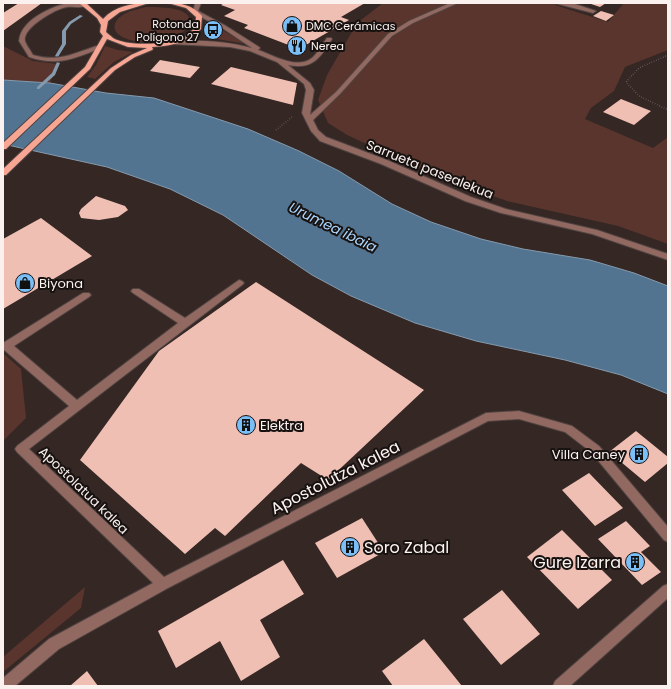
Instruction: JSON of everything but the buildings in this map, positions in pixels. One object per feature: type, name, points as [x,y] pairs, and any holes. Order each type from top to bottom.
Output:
[{"type":"main road","points":[[119,3],[144,3]]},
{"type":"main road","points":[[103,24],[116,12],[144,3]]},
{"type":"main road","points":[[83,4],[99,17],[103,24],[103,30],[106,36],[113,41],[124,45],[137,47],[158,46],[173,43],[190,35],[197,29],[200,23],[196,13],[188,7],[171,3]]},
{"type":"main road","points":[[3,147],[88,68],[106,36]]},
{"type":"main road","points":[[3,173],[98,83],[123,62],[158,46]]},
{"type":"street","points":[[198,3],[196,13],[244,39],[265,54],[280,62],[307,83],[310,90],[306,113],[309,120],[338,93],[390,35],[410,22],[455,3]]},
{"type":"street","points":[[557,3],[572,5],[593,12]]},
{"type":"street","points":[[83,4],[56,8],[41,16],[23,33],[22,41],[31,56],[44,60],[66,59],[100,47]]},
{"type":"street","points":[[280,62],[300,63],[312,61],[329,39]]},
{"type":"street","points":[[173,43],[206,42],[229,44],[265,54]]},
{"type":"street","name":"Sarrueta pasealekua","points":[[309,120],[323,139],[384,162],[468,200],[504,211],[594,232],[668,257]]},
{"type":"street","name":"Apostolatua kalea","points":[[162,584],[21,449],[239,283]]},
{"type":"street","points":[[136,291],[185,323]]},
{"type":"street","points":[[77,406],[7,346],[86,295]]},
{"type":"street","name":"Apostolutza kalea","points":[[4,686],[54,644],[162,584],[486,417],[519,415],[568,429],[595,449],[668,536]]},
{"type":"street","points":[[560,686],[668,590]]},
{"type":"path","points":[[668,55],[642,65],[631,74],[626,82],[630,90],[640,98],[668,110]]},
{"type":"path","points":[[276,130],[293,116]]},
{"type":"shaded area","points":[[383,3],[557,3],[555,5],[608,22],[624,3],[668,3],[668,50],[625,67],[614,91],[591,108],[585,119],[653,148],[668,137],[668,244],[618,226],[507,201],[436,176],[347,135],[328,123],[318,100],[327,75],[357,23]]},
{"type":"shaded area","points":[[146,7],[166,8],[181,11],[189,18],[189,24],[182,32],[161,40],[132,41],[118,34],[114,27],[115,23],[121,16],[131,11]]},
{"type":"shaded area","points":[[222,30],[246,44],[217,39],[220,31]]},
{"type":"shaded area","points":[[3,46],[33,61],[58,64],[50,83],[3,80]]},
{"type":"shaded area","points":[[105,46],[133,52],[114,62],[95,79],[87,77],[96,65]]},
{"type":"shaded area","points":[[3,353],[21,369],[26,418],[3,441]]},
{"type":"shaded area","points":[[85,587],[81,608],[3,672],[3,657]]},
{"type":"water","name":"Urumea ibaia","points":[[3,80],[50,83],[106,93],[154,98],[248,129],[299,151],[339,171],[392,204],[431,222],[481,239],[523,249],[590,260],[634,273],[668,286],[668,394],[621,375],[565,360],[476,341],[415,323],[351,296],[312,275],[223,215],[170,189],[107,167],[3,144]]},
{"type":"waterway","points":[[57,56],[64,44],[64,31],[70,23],[81,16]]},
{"type":"waterway","points":[[38,88],[54,74],[58,63]]},
{"type":"place","name":"DMC Cerámicas","points":[[292,26]]},
{"type":"place","name":"Rotonda Polígono 27","points":[[213,30]]},
{"type":"place","name":"Nerea","points":[[297,46]]},
{"type":"place","name":"Biyona","points":[[25,283]]},
{"type":"place","name":"Elektra","points":[[246,425]]},
{"type":"place","name":"Villa Caney","points":[[639,454]]},
{"type":"place","name":"Soro Zabal","points":[[350,547]]},
{"type":"place","name":"Gure Izarra","points":[[635,562]]}]
